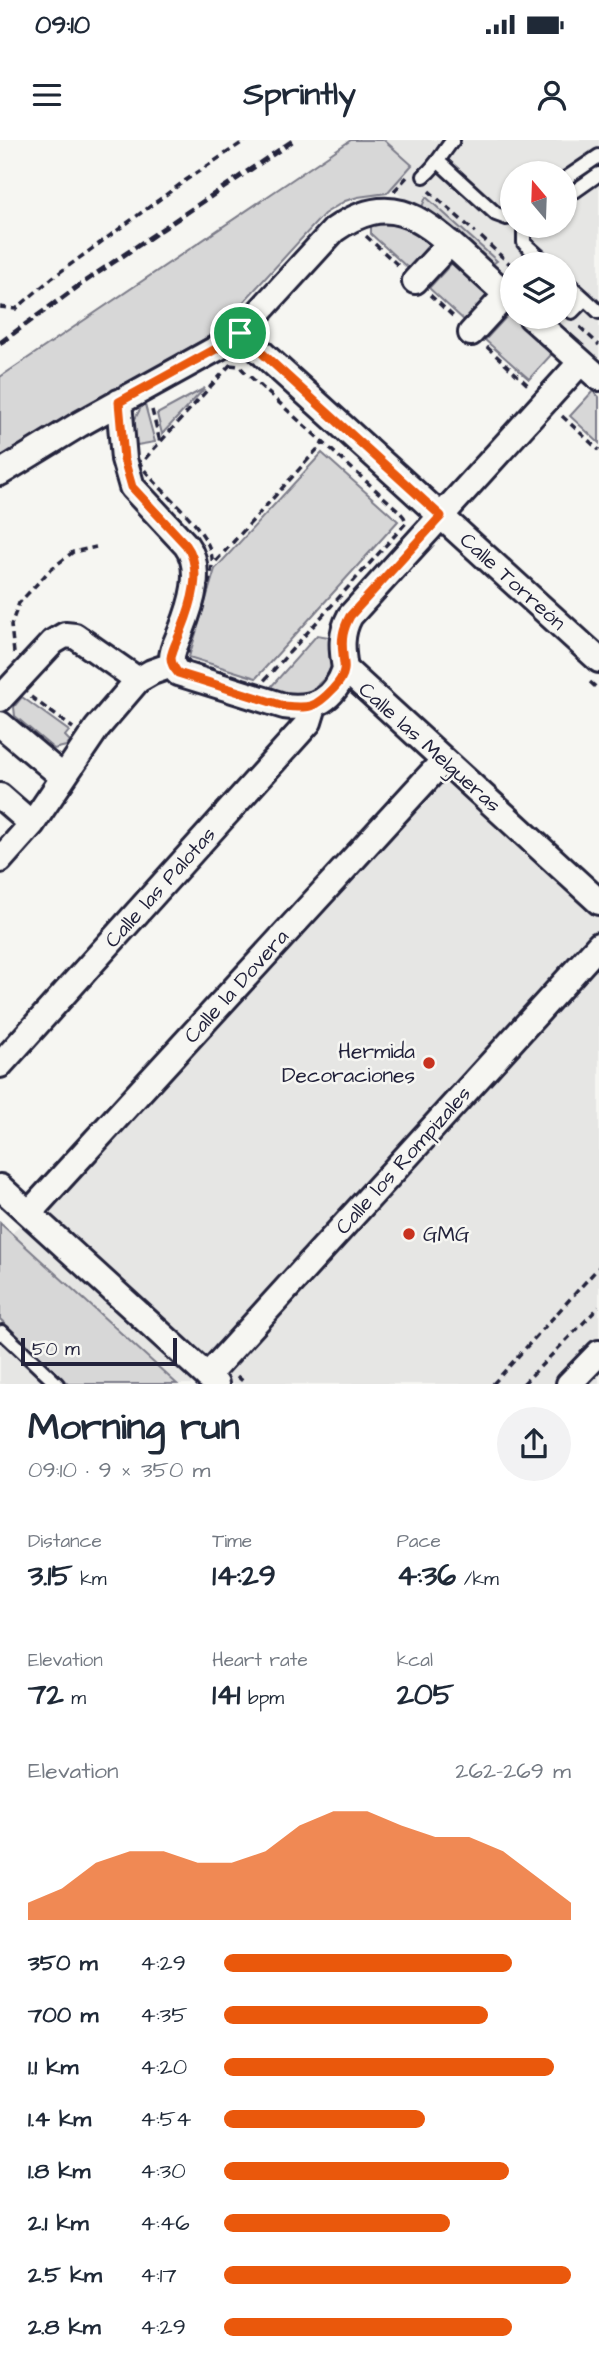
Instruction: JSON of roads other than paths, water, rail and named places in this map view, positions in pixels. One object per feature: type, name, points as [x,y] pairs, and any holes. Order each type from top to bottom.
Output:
[{"type":"street","points":[[0,473],[240,333],[334,230],[349,219],[390,204],[431,226],[500,289]]},
{"type":"street","points":[[415,281],[450,243]]},
{"type":"street","points":[[471,333],[500,307]]},
{"type":"street","points":[[345,669],[343,630],[350,616],[546,401],[593,361],[548,329]]},
{"type":"street","name":"Calle Torreón","points":[[240,333],[441,516],[594,670]]},
{"type":"street","points":[[119,402],[124,459],[132,487],[186,545],[194,564],[193,589],[184,623],[171,655],[172,665],[178,673],[284,706],[302,709],[314,706]]},
{"type":"street","points":[[15,688],[53,642],[65,635],[75,635],[138,680]]},
{"type":"street","points":[[0,860],[33,824],[97,727],[138,680],[172,665]]},
{"type":"street","name":"Calle las Melgueras","points":[[314,706],[338,684],[345,669],[599,902]]},
{"type":"street","name":"Calle las Palotas","points":[[0,1065],[309,722],[314,706]]},
{"type":"street","points":[[0,724],[64,777]]},
{"type":"street","name":"Calle la Dovera","points":[[29,1213],[444,760]]},
{"type":"street","points":[[0,796],[33,824]]},
{"type":"street","name":"Calle los Rompizales","points":[[221,1379],[599,945]]},
{"type":"street","points":[[0,1187],[221,1379]]},
{"type":"street","points":[[569,1384],[599,1353]]},
{"type":"lane","points":[[424,176],[439,162],[453,140]]},
{"type":"lane","points":[[578,170],[599,156]]},
{"type":"lane","points":[[439,162],[500,215]]},
{"type":"lane","points":[[578,189],[599,174]]},
{"type":"lane","points":[[524,238],[524,243],[534,252]]},
{"type":"lane","points":[[577,291],[594,304]]},
{"type":"lane","points":[[577,310],[594,304]]},
{"type":"lane","points":[[0,1334],[2,1332],[57,1384]]},
{"type":"railway","points":[[0,343],[84,282],[294,140]]},
{"type":"place","name":"Hermida Decoraciones","points":[[429,1063]]},
{"type":"place","name":"GMG","points":[[409,1234]]}]
